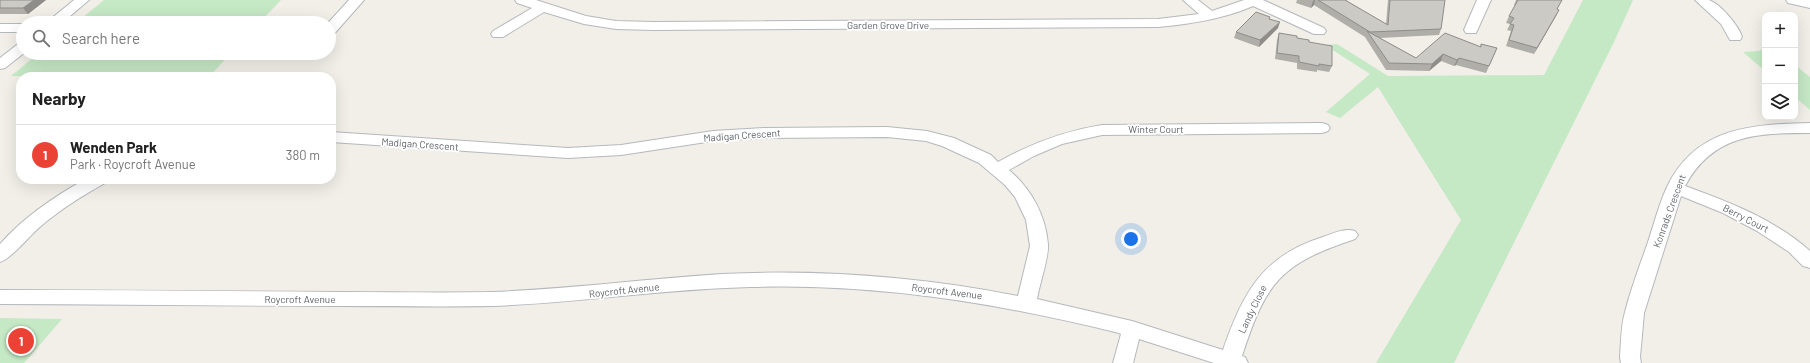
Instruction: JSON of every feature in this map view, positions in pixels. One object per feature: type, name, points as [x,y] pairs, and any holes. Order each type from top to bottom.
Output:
[{"type":"street","points":[[62,16],[82,0]]},
{"type":"street","points":[[336,22],[357,0]]},
{"type":"street","name":"Garden Grove Drive","points":[[522,0],[584,20],[633,26],[1136,23],[1176,21],[1210,16],[1255,0]]},
{"type":"street","points":[[1190,0],[1210,16]]},
{"type":"street","points":[[1255,0],[1319,31]]},
{"type":"street","points":[[1471,30],[1484,0]]},
{"type":"street","points":[[1702,0],[1728,24],[1734,32],[1735,37]]},
{"type":"street","points":[[1793,0],[1810,4]]},
{"type":"street","points":[[498,34],[542,7]]},
{"type":"street","points":[[0,28],[16,28]]},
{"type":"street","points":[[0,65],[16,52]]},
{"type":"street","name":"Winter Court","points":[[998,169],[1056,139],[1093,131],[1120,129],[1322,128]]},
{"type":"street","name":"Konrads Crescent","points":[[1631,363],[1630,357],[1634,313],[1675,188],[1680,175],[1689,162],[1702,151],[1718,142],[1750,132],[1810,128]]},
{"type":"street","name":"Madigan Crescent","points":[[336,137],[568,153],[621,150],[739,134],[790,132],[887,132],[926,136],[948,142],[986,159],[1011,181],[1023,195],[1030,208],[1038,231],[1039,246],[1026,303]]},
{"type":"street","points":[[0,256],[17,236],[48,210],[91,184]]},
{"type":"street","name":"Berry Court","points":[[1675,188],[1732,210],[1754,221],[1779,236],[1810,261]]},
{"type":"street","name":"Landy Close","points":[[1234,362],[1250,308],[1266,279],[1284,264],[1310,248],[1349,235]]},
{"type":"street","name":"Roycroft Avenue","points":[[0,297],[480,299],[557,296],[726,281],[781,280],[872,283],[940,289],[1026,303],[1132,329],[1234,362]]},
{"type":"street","points":[[1123,363],[1132,329]]},
{"type":"green space","points":[[104,0],[281,0],[266,16],[85,16]]},
{"type":"green space","points":[[1583,0],[1633,0],[1614,42],[1454,363],[1376,363],[1461,220],[1378,87],[1340,118],[1326,112],[1370,74],[1325,45],[1337,44],[1388,76],[1544,75]]},
{"type":"green space","points":[[1762,50],[1762,68],[1743,52]]},
{"type":"green space","points":[[30,60],[225,60],[214,72],[16,72],[16,76],[11,76]]},
{"type":"green space","points":[[1798,67],[1810,77],[1810,110],[1798,100]]},
{"type":"green space","points":[[0,318],[62,319],[24,363],[0,363]]},
{"type":"building","points":[[0,0],[34,0],[23,8],[0,8]]},
{"type":"building","points":[[1318,0],[1345,0],[1388,25],[1390,0],[1445,0],[1441,29],[1370,32]]},
{"type":"building","points":[[1518,0],[1562,0],[1557,9],[1559,10],[1537,48],[1509,40],[1514,25],[1510,24],[1514,18],[1509,16]]},
{"type":"building","points":[[1256,12],[1270,17],[1269,19],[1280,22],[1260,40],[1236,32]]},
{"type":"building","points":[[1367,31],[1416,58],[1445,33],[1481,47],[1481,44],[1497,48],[1489,66],[1459,58],[1457,60],[1443,54],[1432,64],[1389,63]]},
{"type":"building","points":[[1279,33],[1297,36],[1297,38],[1309,40],[1309,42],[1332,46],[1332,66],[1319,64],[1319,66],[1299,62],[1299,56],[1277,53]]},
{"type":"place","name":"Wenden Park","points":[[21,341]]}]
